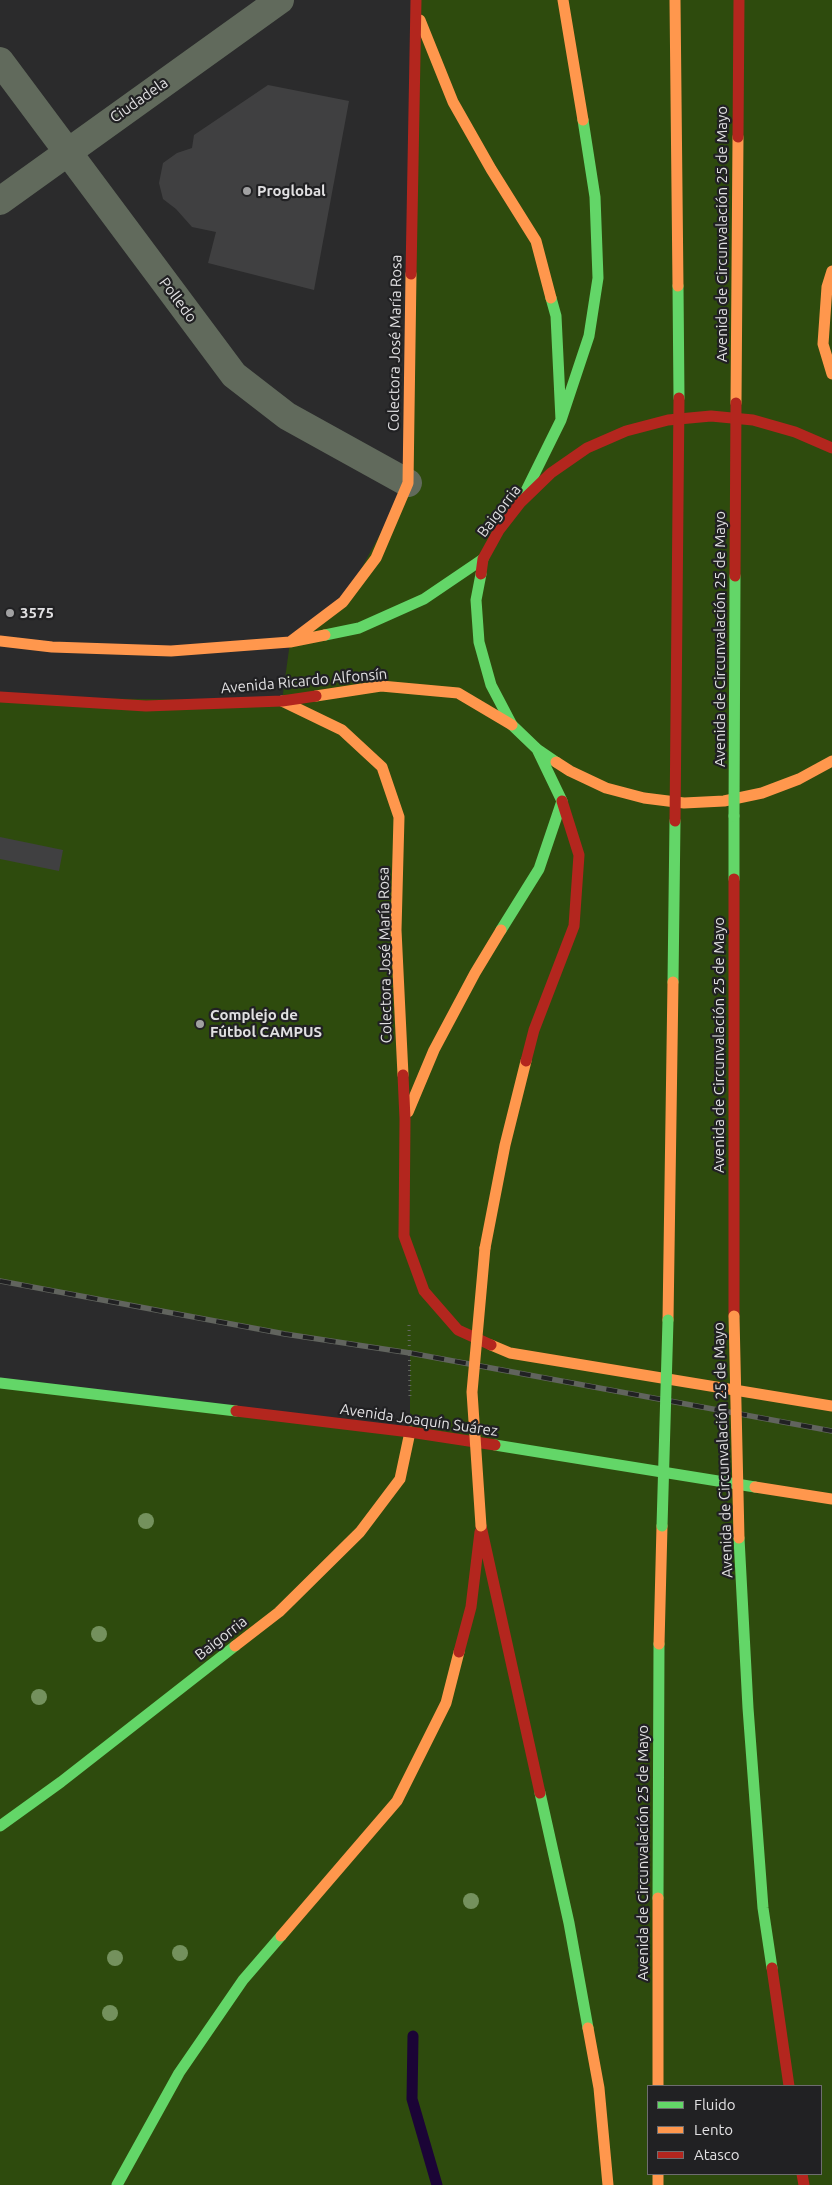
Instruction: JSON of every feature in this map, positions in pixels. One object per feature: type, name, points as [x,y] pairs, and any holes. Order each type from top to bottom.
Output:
[{"type":"main road","points":[[520,502],[561,420],[590,336],[598,278],[595,197],[563,0]]},
{"type":"main road","name":"Avenida de Circunvalación 25 de Mayo","points":[[658,2085],[658,1663],[668,1320],[679,398],[675,0]]},
{"type":"main road","name":"Avenida de Circunvalación 25 de Mayo","points":[[739,0],[734,816],[734,1316],[739,1538],[748,1708],[763,1908],[789,2085]]},
{"type":"main road","points":[[416,5],[453,102],[536,241],[556,316],[561,420]]},
{"type":"main road","name":"Colectora José María Rosa","points":[[290,642],[343,602],[376,558],[408,483],[416,5]]},
{"type":"main road","points":[[832,271],[828,287],[824,344],[832,374]]},
{"type":"main road","name":"Baigorria","points":[[832,448],[795,432],[753,420],[711,416],[668,420],[626,431],[587,448],[551,473],[520,502],[482,559],[476,600],[479,642],[491,685],[512,725],[538,749],[570,771],[606,788],[644,798],[684,803],[724,801],[762,793],[799,779],[832,760]]},
{"type":"main road","points":[[0,641],[52,647],[171,651],[290,642],[359,628],[424,599],[482,559]]},
{"type":"main road","name":"Avenida Ricardo Alfonsín","points":[[0,697],[146,706],[282,701],[381,686],[458,693],[512,725]]},
{"type":"main road","name":"Colectora José María Rosa","points":[[282,701],[342,730],[382,767],[399,817],[396,930],[405,1119],[404,1236],[424,1291],[458,1330],[510,1353],[832,1406]]},
{"type":"main road","points":[[538,749],[562,801],[579,855],[574,926],[534,1030],[504,1145],[485,1248],[472,1392],[481,1526],[498,1610],[569,1923],[599,2088],[608,2185]]},
{"type":"main road","points":[[405,1119],[434,1050],[475,973],[539,869],[562,801]]},
{"type":"main road","name":"Avenida Joaquín Suárez","points":[[0,1383],[410,1432],[832,1499]]},
{"type":"main road","name":"Baigorria","points":[[0,1826],[61,1782],[279,1612],[360,1532],[400,1479],[410,1432]]},
{"type":"main road","points":[[117,2185],[179,2073],[242,1980],[397,1802],[446,1702],[471,1606],[481,1526]]},
{"type":"street","name":"Ciudadela","points":[[0,201],[67,151],[280,0]]},
{"type":"street","name":"Polledo","points":[[0,62],[234,374],[286,416],[408,483]]},
{"type":"path","points":[[410,1353],[410,1432]]},
{"type":"green space","points":[[416,0],[832,0],[832,2185],[0,2185],[0,1383],[410,1432],[410,1353],[285,1334],[0,1281],[0,697],[282,701],[290,642],[343,602],[408,483]]},
{"type":"building","name":"Proglobal","points":[[268,85],[349,101],[314,290],[208,263],[216,232],[192,227],[176,209],[163,199],[159,183],[163,163],[177,153],[192,148],[194,135]]},
{"type":"building","points":[[0,837],[63,850],[59,871],[0,859]]},
{"type":"waterway","points":[[413,2036],[412,2099],[437,2185]]},
{"type":"railway","points":[[0,1281],[285,1334],[410,1353],[832,1431]]},
{"type":"traffic: fast","points":[[561,420],[589,336],[598,278],[595,197],[583,120]]},
{"type":"traffic: fast","points":[[678,286],[679,398]]},
{"type":"traffic: fast","points":[[522,499],[561,420],[556,316],[551,298]]},
{"type":"traffic: fast","points":[[325,635],[359,628],[424,599],[483,559]]},
{"type":"traffic: fast","points":[[481,574],[476,600],[479,642],[491,685],[512,725],[537,749],[556,762]]},
{"type":"traffic: fast","points":[[734,816],[735,576]]},
{"type":"traffic: fast","points":[[501,930],[539,869],[562,801],[537,749]]},
{"type":"traffic: fast","points":[[734,816],[734,879]]},
{"type":"traffic: fast","points":[[673,982],[675,821]]},
{"type":"traffic: fast","points":[[662,1526],[668,1320]]},
{"type":"traffic: fast","points":[[0,1383],[236,1411]]},
{"type":"traffic: fast","points":[[495,1445],[755,1487]]},
{"type":"traffic: fast","points":[[739,1538],[748,1708],[763,1908],[772,1968]]},
{"type":"traffic: fast","points":[[658,1898],[659,1644]]},
{"type":"traffic: fast","points":[[0,1826],[61,1782],[235,1646]]},
{"type":"traffic: fast","points":[[540,1793],[569,1923],[588,2028]]},
{"type":"traffic: fast","points":[[117,2185],[179,2073],[243,1980],[281,1936]]},
{"type":"traffic: slow","points":[[563,0],[583,120]]},
{"type":"traffic: slow","points":[[675,0],[678,286]]},
{"type":"traffic: slow","points":[[420,20],[453,102],[491,169],[536,241],[551,298]]},
{"type":"traffic: slow","points":[[736,403],[738,137]]},
{"type":"traffic: slow","points":[[832,271],[827,287],[823,344],[832,374]]},
{"type":"traffic: slow","points":[[290,642],[343,602],[376,558],[408,483],[411,274]]},
{"type":"traffic: slow","points":[[0,641],[52,647],[171,651],[290,642],[325,635]]},
{"type":"traffic: slow","points":[[316,696],[381,686],[458,693],[512,725]]},
{"type":"traffic: slow","points":[[282,701],[342,730],[382,767],[399,817],[396,930],[403,1075]]},
{"type":"traffic: slow","points":[[556,762],[570,771],[606,788],[644,798],[684,803],[724,801],[762,793],[799,779],[832,761]]},
{"type":"traffic: slow","points":[[408,1112],[434,1050],[475,973],[501,930]]},
{"type":"traffic: slow","points":[[668,1320],[673,982]]},
{"type":"traffic: slow","points":[[485,1248],[505,1145],[526,1061]]},
{"type":"traffic: slow","points":[[481,1526],[472,1392],[485,1248]]},
{"type":"traffic: slow","points":[[734,1316],[739,1538]]},
{"type":"traffic: slow","points":[[491,1345],[510,1353],[832,1406]]},
{"type":"traffic: slow","points":[[235,1646],[279,1612],[360,1532],[400,1479],[410,1432]]},
{"type":"traffic: slow","points":[[755,1487],[832,1499]]},
{"type":"traffic: slow","points":[[659,1644],[662,1526]]},
{"type":"traffic: slow","points":[[281,1936],[397,1801],[446,1703],[459,1652]]},
{"type":"traffic: slow","points":[[658,1898],[658,2085]]},
{"type":"traffic: slow","points":[[588,2028],[599,2088],[608,2185]]},
{"type":"traffic: slow","points":[[658,2175],[658,2185]]},
{"type":"traffic: jam","points":[[411,274],[416,0]]},
{"type":"traffic: jam","points":[[738,137],[739,0]]},
{"type":"traffic: jam","points":[[675,821],[679,398]]},
{"type":"traffic: jam","points":[[735,576],[736,403]]},
{"type":"traffic: jam","points":[[481,574],[483,559],[499,530],[520,503],[551,473],[587,448],[626,431],[668,420],[711,416],[753,420],[795,432],[832,448]]},
{"type":"traffic: jam","points":[[0,697],[146,706],[282,701],[316,696]]},
{"type":"traffic: jam","points":[[526,1061],[534,1030],[574,926],[579,855],[562,801]]},
{"type":"traffic: jam","points":[[734,879],[734,1316]]},
{"type":"traffic: jam","points":[[403,1075],[405,1119],[404,1236],[424,1291],[458,1330],[491,1345]]},
{"type":"traffic: jam","points":[[236,1411],[410,1432],[495,1445]]},
{"type":"traffic: jam","points":[[481,1526],[540,1793]]},
{"type":"traffic: jam","points":[[459,1652],[471,1607],[480,1532]]},
{"type":"traffic: jam","points":[[772,1968],[789,2085]]},
{"type":"traffic: jam","points":[[802,2175],[804,2185]]},
{"type":"place","name":"Proglobal","points":[[247,191]]},
{"type":"place","name":"3575","points":[[10,613]]},
{"type":"place","name":"Complejo de Fútbol CAMPUS","points":[[200,1024]]}]
